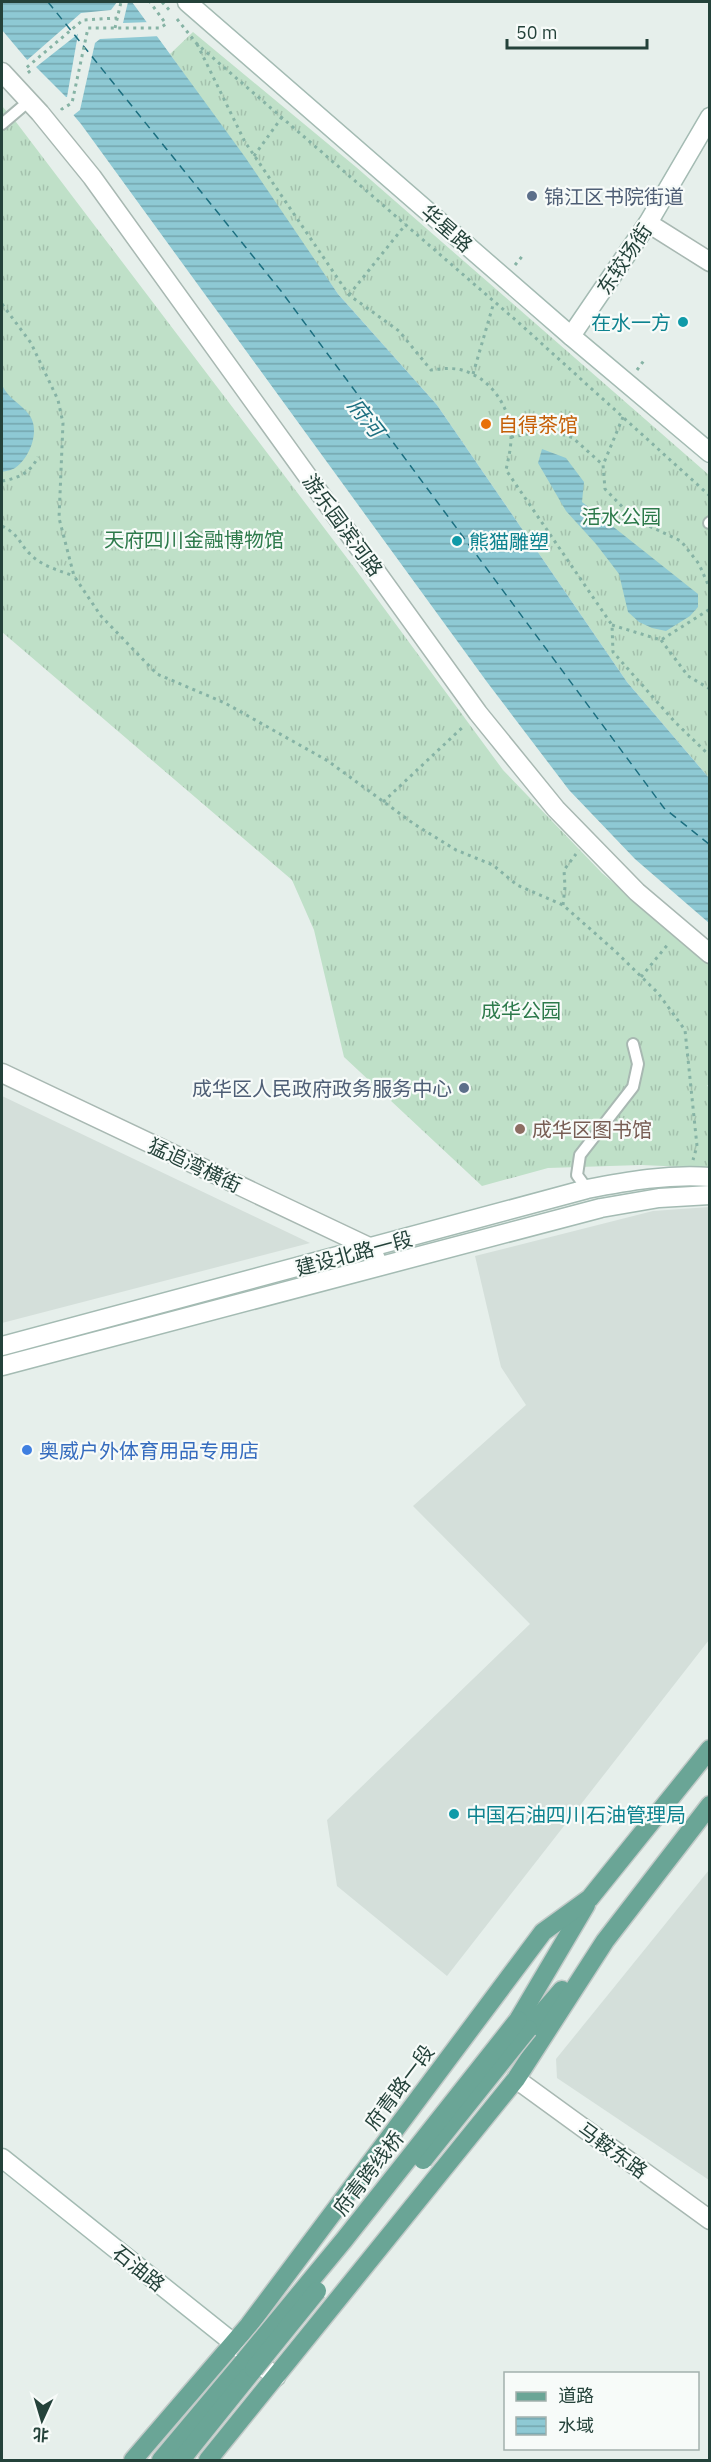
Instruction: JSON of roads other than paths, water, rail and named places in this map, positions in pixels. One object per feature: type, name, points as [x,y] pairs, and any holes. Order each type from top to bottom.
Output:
[{"type":"main road","name":"府青路一段","points":[[133,2460],[233,2344],[543,1932],[590,1898],[710,1749]]},
{"type":"main road","points":[[208,2460],[516,2079],[605,1941],[710,1805]]},
{"type":"main road","name":"府青跨线桥","points":[[181,2460],[523,2025],[590,1898]]},
{"type":"main road","name":"府青跨线桥","points":[[161,2460],[523,2025],[605,1941]]},
{"type":"street","name":"华星路","points":[[187,2],[571,336],[710,453]]},
{"type":"street","name":"游乐园滨河路","points":[[2,72],[92,177],[485,721],[556,809],[637,892],[710,954]]},
{"type":"street","name":"东较场街","points":[[571,336],[648,223],[710,117]]},
{"type":"street","points":[[648,223],[710,262]]},
{"type":"street","name":"猛追湾横街","points":[[2,1073],[371,1248]]},
{"type":"street","name":"建设北路一段","points":[[2,1346],[587,1189],[632,1180],[688,1176],[710,1177]]},
{"type":"street","name":"建设北路一段","points":[[2,1366],[601,1208],[659,1198],[710,1195]]},
{"type":"street","points":[[371,1248],[379,1266]]},
{"type":"street","name":"马鞍东路","points":[[516,2079],[710,2220]]},
{"type":"street","name":"石油路","points":[[2,2158],[276,2377]]},
{"type":"lane","points":[[2,123],[29,101]]},
{"type":"lane","points":[[587,1189],[577,1175],[580,1155],[633,1087],[638,1064],[633,1044]]},
{"type":"water","name":"府河","points":[[2,2],[132,2],[245,157],[338,294],[437,405],[627,682],[709,778],[709,923],[635,859],[569,790],[487,682],[81,124],[2,30]]},
{"type":"water","points":[[2,385],[30,416],[34,436],[29,451],[20,464],[11,470],[2,472]]},
{"type":"water","points":[[542,449],[566,458],[584,482],[582,502],[698,594],[698,607],[690,616],[666,631],[639,622],[628,612],[619,574],[566,511],[538,463]]},
{"type":"place","name":"锦江区书院街道","points":[[532,196]]},
{"type":"place","name":"在水一方","points":[[683,322]]},
{"type":"place","name":"自得茶馆","points":[[486,424]]},
{"type":"place","name":"熊猫雕塑","points":[[457,541]]},
{"type":"place","name":"成华区人民政府政务服务中心","points":[[464,1088]]},
{"type":"place","name":"成华区图书馆","points":[[520,1129]]},
{"type":"place","name":"奥威户外体育用品专用店","points":[[27,1450]]},
{"type":"place","name":"中国石油四川石油管理局","points":[[454,1814]]},
{"type":"park label","name":"活水公园","points":[[621,516]]},
{"type":"park label","name":"天府四川金融博物馆","points":[[194,539]]},
{"type":"park label","name":"成华公园","points":[[521,1010]]}]
